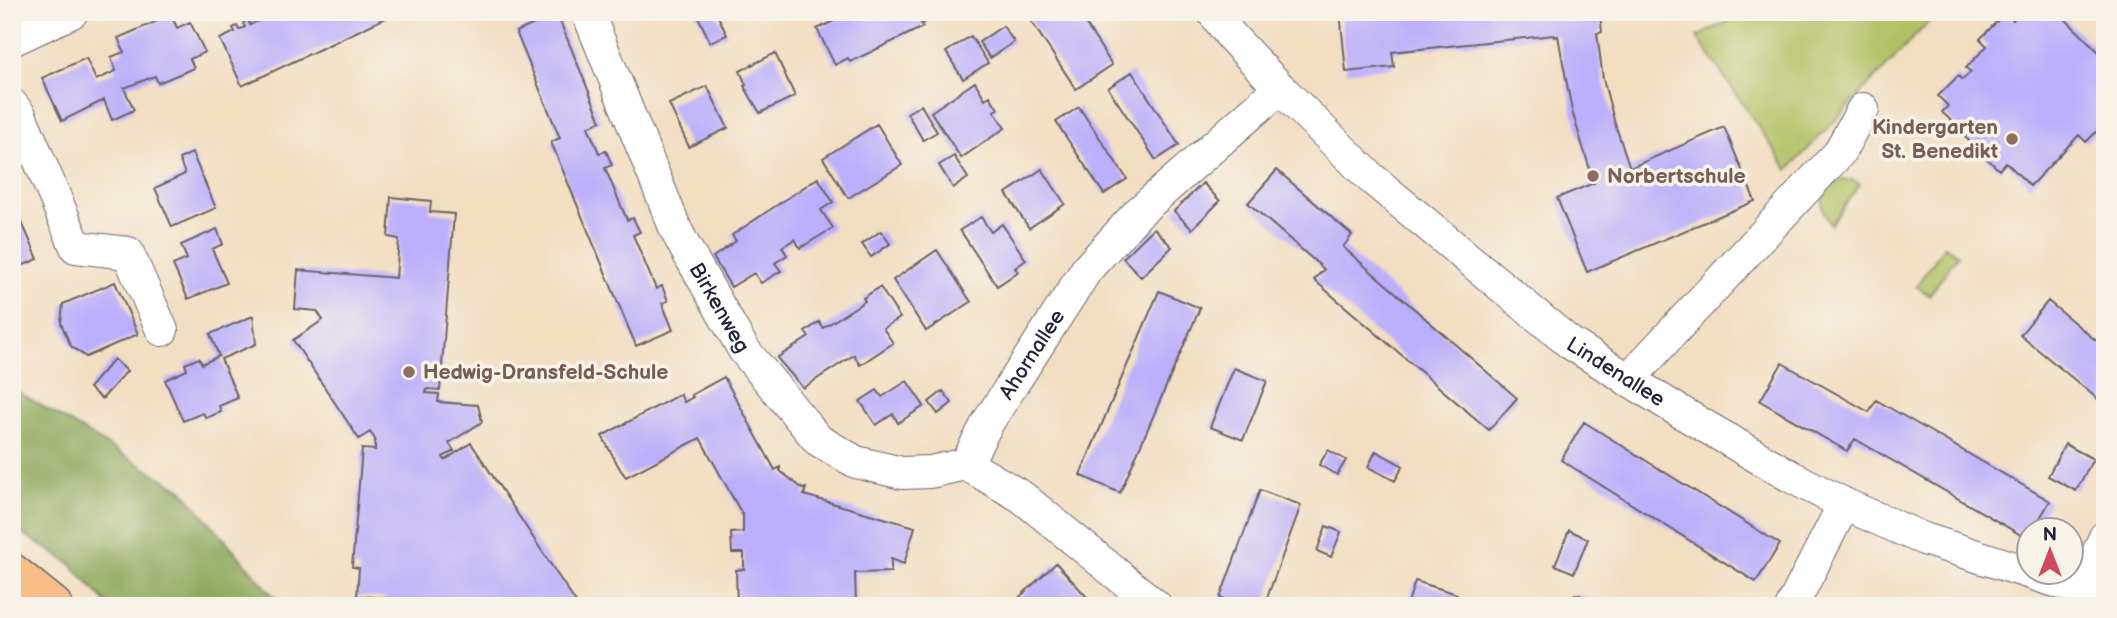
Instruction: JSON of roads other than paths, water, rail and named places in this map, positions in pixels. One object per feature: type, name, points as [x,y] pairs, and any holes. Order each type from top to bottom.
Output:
[{"type":"main road","points":[[12,573],[53,606]]},
{"type":"street","points":[[12,40],[72,12]]},
{"type":"street","name":"Birkenweg","points":[[589,12],[681,239],[744,350],[818,440],[856,462],[902,473],[930,472],[966,464]]},
{"type":"street","name":"Lindenallee","points":[[1213,12],[1231,36],[1280,88],[1392,195],[1570,343],[1790,476],[1844,504],[1924,539],[2093,594]]},
{"type":"street","name":"Ahornallee","points":[[966,464],[988,422],[1087,269],[1138,213],[1280,88]]},
{"type":"street","points":[[12,105],[20,115],[76,247],[128,253],[162,330]]},
{"type":"street","points":[[1628,380],[1839,153],[1863,108]]},
{"type":"street","points":[[966,464],[1022,497],[1156,606]]},
{"type":"street","points":[[1791,606],[1844,504]]},
{"type":"street","points":[[2093,594],[2105,537]]},
{"type":"place","name":"Kindergarten St. Benedikt","points":[[2012,139]]},
{"type":"place","name":"Norbertschule","points":[[1593,176]]},
{"type":"place","name":"Hedwig-Dransfeld-Schule","points":[[409,372]]}]
